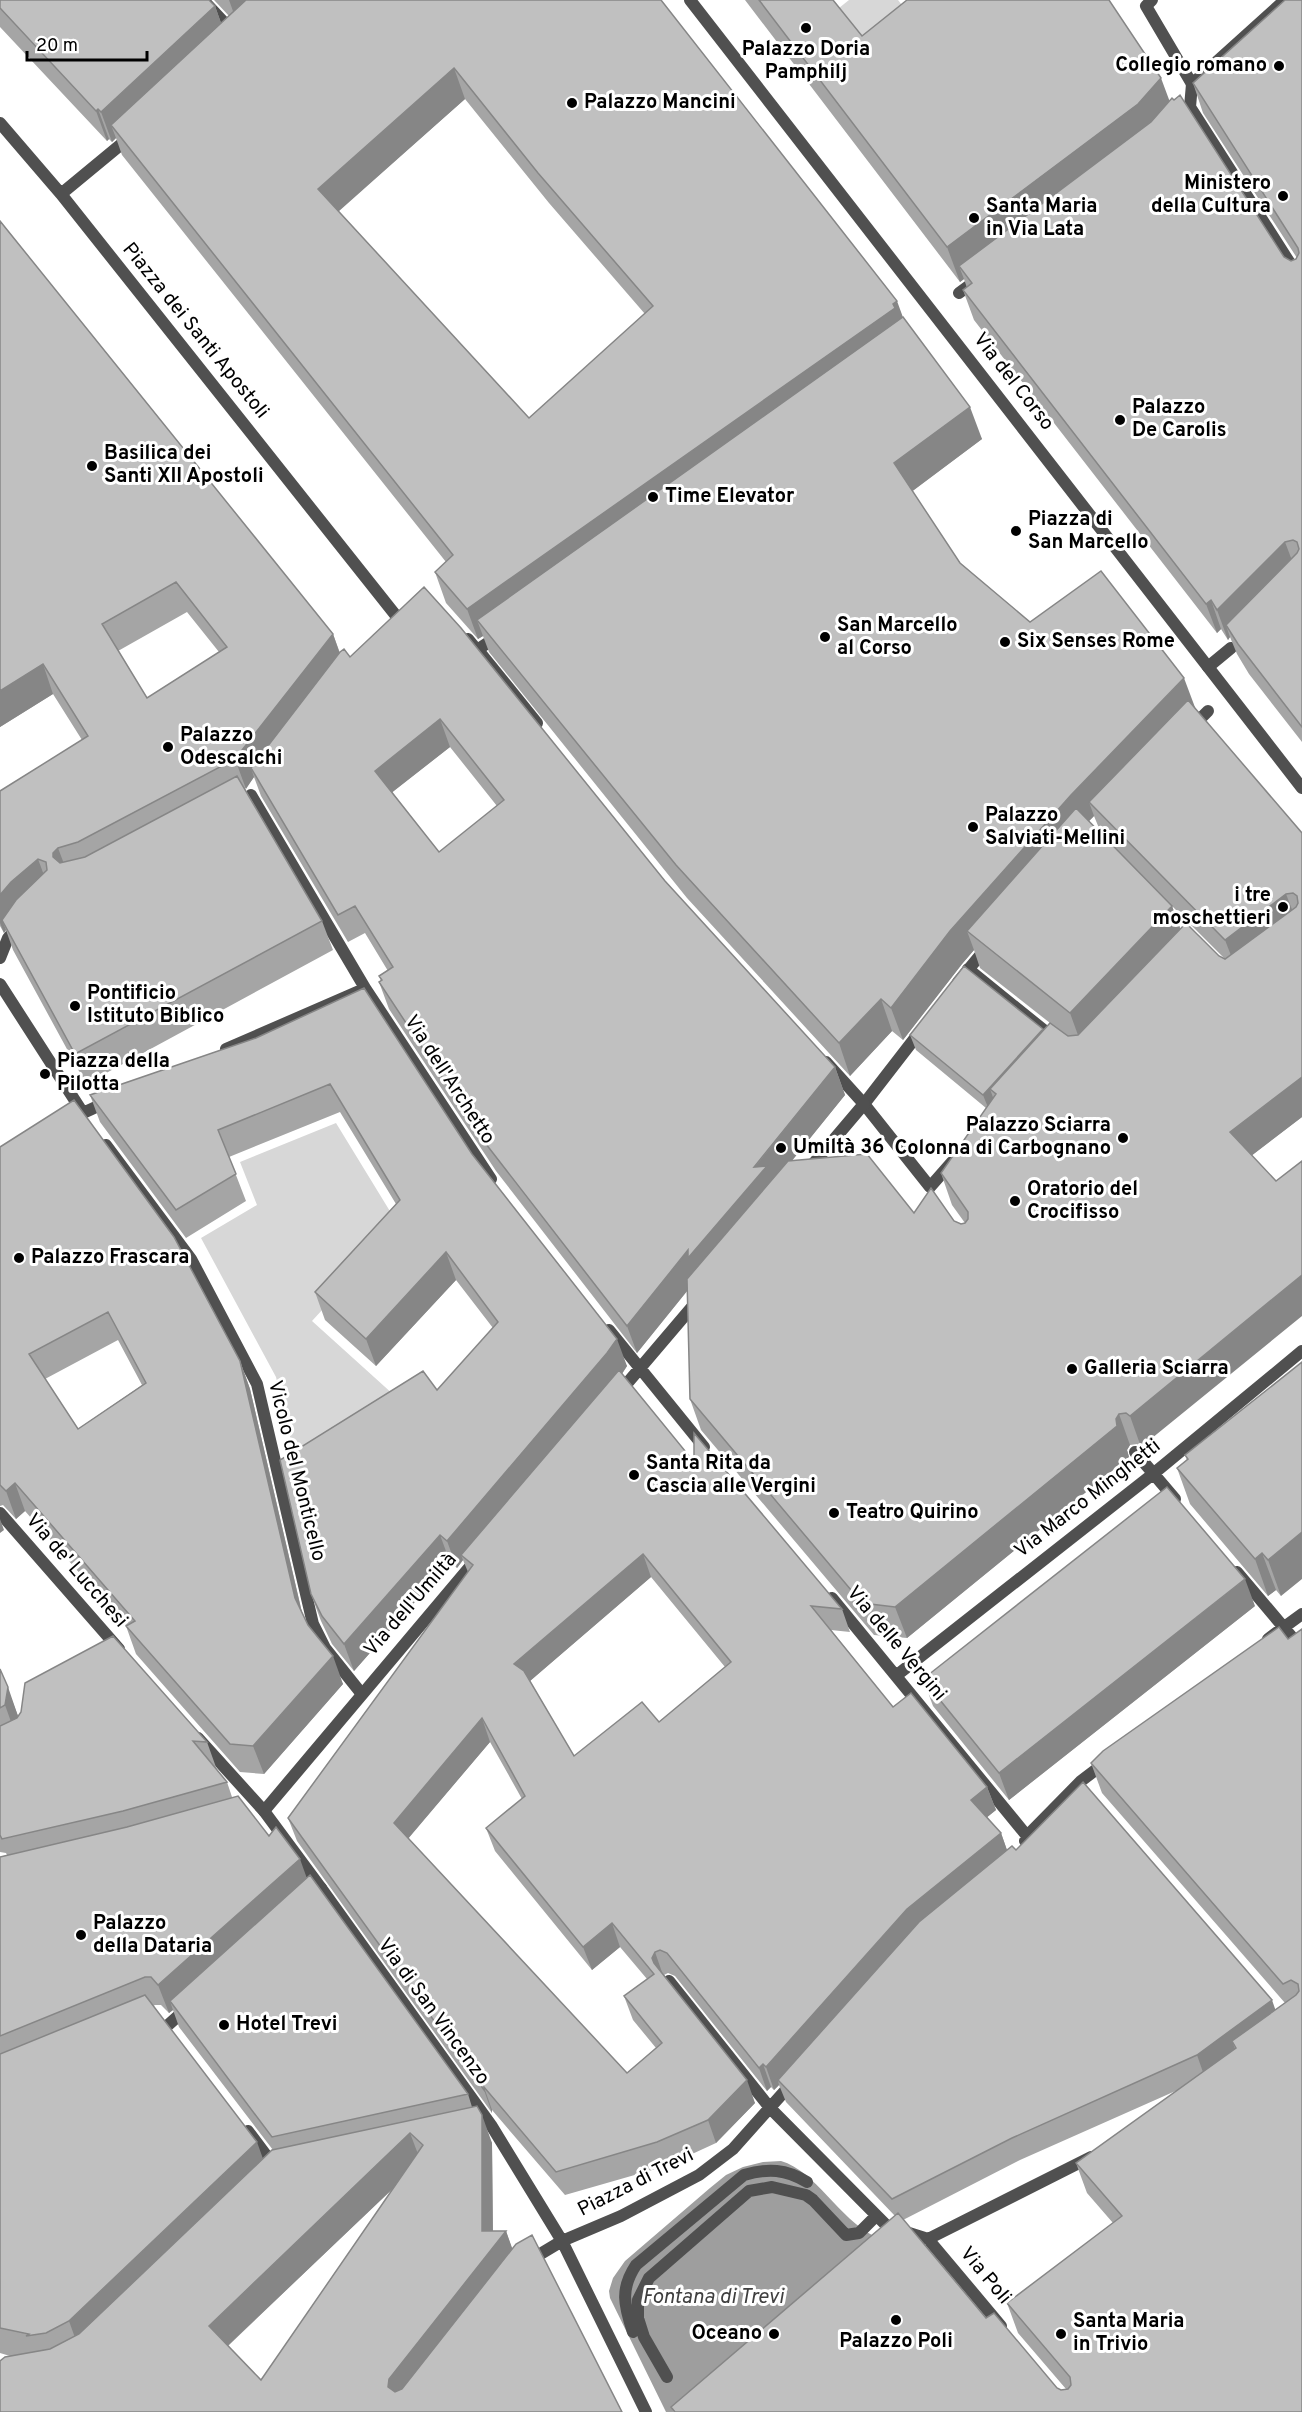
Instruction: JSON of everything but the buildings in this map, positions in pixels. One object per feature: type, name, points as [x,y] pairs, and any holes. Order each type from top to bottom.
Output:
[{"type":"street","points":[[203,0],[238,37]]},
{"type":"street","name":"Via del Corso","points":[[690,0],[1302,788]]},
{"type":"street","points":[[1152,0],[1146,6],[1192,84],[1190,107],[1179,121]]},
{"type":"street","points":[[1192,84],[1285,0]]},
{"type":"street","points":[[1190,107],[1302,282]]},
{"type":"street","name":"Piazza dei Santi Apostoli","points":[[0,123],[61,194],[397,625],[416,610]]},
{"type":"street","points":[[61,194],[109,156],[143,124]]},
{"type":"street","points":[[959,293],[988,272]]},
{"type":"street","points":[[477,650],[509,627]]},
{"type":"street","points":[[462,633],[548,737]]},
{"type":"street","points":[[1208,667],[1235,645]]},
{"type":"street","points":[[1184,735],[1208,711]]},
{"type":"street","name":"Via dell'Archetto","points":[[250,794],[365,988],[496,1185]]},
{"type":"street","points":[[0,958],[8,938],[25,919]]},
{"type":"street","points":[[947,996],[998,935]]},
{"type":"street","points":[[968,969],[1060,1048]]},
{"type":"street","points":[[0,984],[89,1122]]},
{"type":"street","points":[[213,1055],[365,988]]},
{"type":"street","points":[[802,1177],[864,1104],[926,1023]]},
{"type":"street","points":[[815,1050],[864,1104],[933,1191],[961,1152]]},
{"type":"street","points":[[64,1124],[89,1122],[116,1098]]},
{"type":"street","name":"Vicolo del Monticello","points":[[89,1122],[191,1259],[257,1384],[313,1624],[325,1648],[361,1693]]},
{"type":"street","points":[[608,1405],[709,1287]]},
{"type":"street","points":[[603,1323],[639,1370],[715,1459]]},
{"type":"street","name":"Via Marco Minghetti","points":[[897,1675],[1153,1474],[1302,1352]]},
{"type":"street","points":[[1136,1452],[1184,1510]]},
{"type":"street","name":"Via de' Lucchesi","points":[[0,1513],[119,1657]]},
{"type":"street","name":"Via dell'Umiltà","points":[[258,1812],[485,1549]]},
{"type":"street","points":[[1230,1564],[1302,1649]]},
{"type":"street","name":"Via delle Vergini","points":[[821,1585],[1027,1836]]},
{"type":"street","points":[[1256,1648],[1302,1614]]},
{"type":"street","points":[[186,1724],[258,1812]]},
{"type":"street","points":[[1022,1851],[1027,1836],[1085,1786],[1118,1753]]},
{"type":"street","name":"Via di San Vincenzo","points":[[258,1812],[321,1888],[491,2125],[562,2241],[646,2412]]},
{"type":"street","points":[[304,1904],[321,1888]]},
{"type":"street","points":[[669,1981],[770,2108],[887,2226],[928,2240],[1098,2153]]},
{"type":"street","points":[[158,2013],[171,2030],[193,2003]]},
{"type":"street","name":"Piazza di Trevi","points":[[514,2275],[521,2266],[562,2241],[621,2216],[699,2175],[733,2149],[802,2071]]},
{"type":"street","points":[[237,2117],[278,2173]]},
{"type":"street","points":[[472,2129],[491,2125]]},
{"type":"street","points":[[633,2332],[625,2304],[625,2288],[628,2276],[636,2265],[744,2175],[773,2170],[792,2173],[807,2182]]},
{"type":"street","points":[[667,2378],[644,2337],[638,2318],[638,2300],[649,2278],[749,2192],[772,2187],[806,2195],[846,2235],[860,2233],[876,2216]]},
{"type":"street","name":"Via Poli","points":[[928,2240],[1011,2338]]},
{"type":"shaded area","points":[[849,0],[898,0],[913,19],[873,51],[839,8]]},
{"type":"shaded area","points":[[336,1123],[399,1226],[312,1321],[405,1405],[298,1471],[276,1377],[201,1238],[257,1205],[240,1162]]},
{"type":"water","name":"Fontana di Trevi","points":[[781,2161],[794,2166],[817,2185],[850,2219],[874,2236],[710,2412],[666,2412],[610,2298],[609,2291],[613,2278],[625,2261],[726,2175],[743,2167],[763,2162]]},
{"type":"place","name":"Palazzo Doria Pamphilj","points":[[806,28]]},
{"type":"place","name":"Collegio romano","points":[[1279,66]]},
{"type":"place","name":"Palazzo Mancini","points":[[572,103]]},
{"type":"place","name":"Ministero della Cultura","points":[[1283,196]]},
{"type":"place","name":"Santa Maria in Via Lata","points":[[974,218]]},
{"type":"place","name":"Palazzo De Carolis","points":[[1120,420]]},
{"type":"place","name":"Basilica dei Santi XII Apostoli","points":[[92,466]]},
{"type":"place","name":"Time Elevator","points":[[653,497]]},
{"type":"place","name":"Piazza di San Marcello","points":[[1016,531]]},
{"type":"place","name":"San Marcello al Corso","points":[[825,637]]},
{"type":"place","name":"Six Senses Rome","points":[[1005,642]]},
{"type":"place","name":"Palazzo Odescalchi","points":[[168,747]]},
{"type":"place","name":"Palazzo Salviati-Mellini","points":[[973,827]]},
{"type":"place","name":"i tre moschettieri","points":[[1283,907]]},
{"type":"place","name":"Pontificio Istituto Biblico","points":[[75,1006]]},
{"type":"place","name":"Piazza della Pilotta","points":[[45,1074]]},
{"type":"place","name":"Palazzo Sciarra Colonna di Carbognano","points":[[1123,1138]]},
{"type":"place","name":"Umiltà 36","points":[[781,1148]]},
{"type":"place","name":"Oratorio del Crocifisso","points":[[1015,1201]]},
{"type":"place","name":"Palazzo Frascara","points":[[19,1258]]},
{"type":"place","name":"Galleria Sciarra","points":[[1072,1369]]},
{"type":"place","name":"Santa Rita da Cascia alle Vergini","points":[[634,1475]]},
{"type":"place","name":"Teatro Quirino","points":[[834,1513]]},
{"type":"place","name":"Palazzo della Dataria","points":[[81,1935]]},
{"type":"place","name":"Hotel Trevi","points":[[224,2025]]},
{"type":"place","name":"Palazzo Poli","points":[[896,2320]]},
{"type":"place","name":"Oceano","points":[[774,2334]]},
{"type":"place","name":"Santa Maria in Trivio","points":[[1061,2334]]}]
